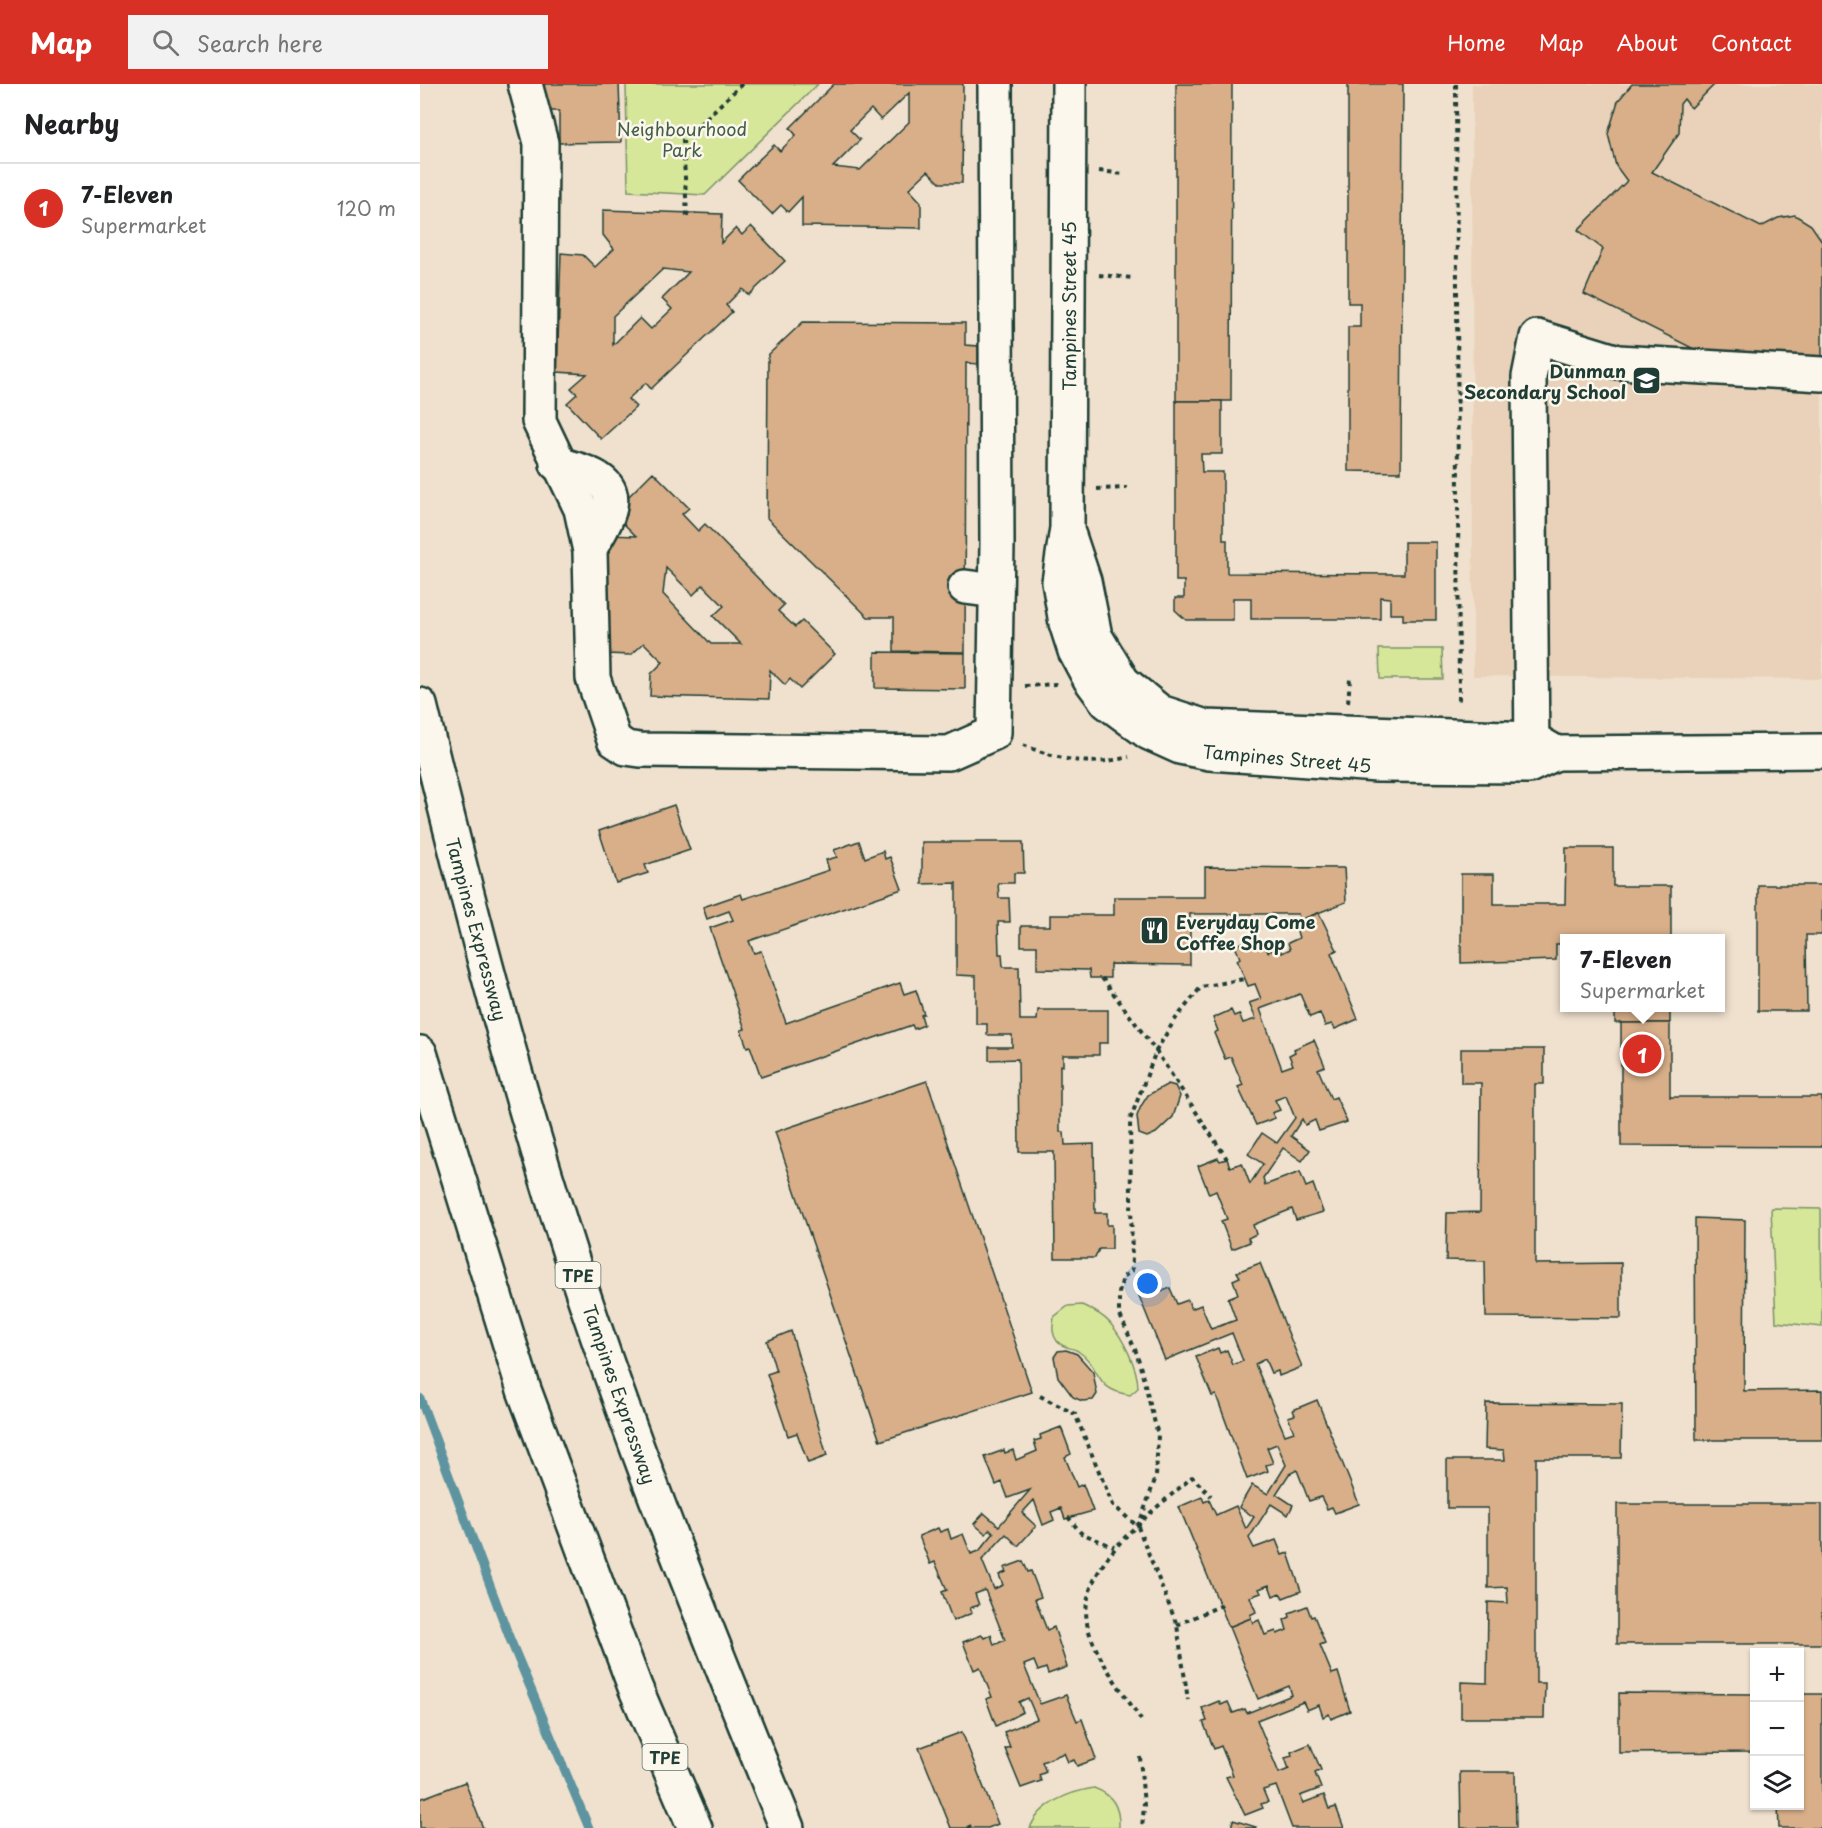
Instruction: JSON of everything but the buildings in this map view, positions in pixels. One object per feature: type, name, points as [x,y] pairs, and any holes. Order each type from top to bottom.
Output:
[{"type":"main road","points":[[525,84],[541,143],[539,421],[557,464],[581,509],[590,548],[593,678],[614,740],[626,748],[949,753],[994,733],[981,589],[995,84]]},
{"type":"main road","name":"Tampines Street 45","points":[[1069,84],[1067,528],[1059,582],[1066,623],[1075,651],[1090,679],[1107,702],[1149,733],[1180,747],[1210,753],[1377,765],[1540,753],[1822,751]]},
{"type":"main road","points":[[1540,753],[1529,377],[1537,337],[1618,362],[1822,374]]},
{"type":"main road","name":"Tampines Expressway","points":[[420,705],[465,891],[560,1222],[667,1530],[787,1828]]},
{"type":"main road","name":"TPE","points":[[420,1053],[524,1390],[635,1687],[695,1828]]},
{"type":"path","points":[[687,216],[683,140],[742,84]]},
{"type":"path","points":[[1456,84],[1459,712]]},
{"type":"path","points":[[1100,489],[1127,489]]},
{"type":"path","points":[[1349,687],[1350,679]]},
{"type":"path","points":[[1014,686],[1057,684]]},
{"type":"path","points":[[994,733],[1061,760],[1107,762],[1135,755]]},
{"type":"path","points":[[1102,978],[1156,1051],[1227,1159]]},
{"type":"path","points":[[1138,1527],[1156,1477],[1158,1435],[1137,1354],[1119,1313],[1119,1293],[1123,1277],[1132,1271],[1130,1120],[1156,1051],[1174,1021],[1201,987],[1244,979]]},
{"type":"path","points":[[1040,1396],[1075,1414],[1113,1505],[1138,1527],[1177,1625],[1188,1700]]},
{"type":"path","points":[[1141,1720],[1090,1636],[1086,1613],[1090,1584],[1114,1547],[1192,1477],[1211,1496]]},
{"type":"path","points":[[1068,1517],[1081,1533],[1114,1547]]},
{"type":"path","points":[[1177,1625],[1224,1604]]},
{"type":"path","points":[[1140,1757],[1144,1806],[1142,1828]]},
{"type":"shaded area","name":"Dunman Secondary School","points":[[1472,84],[1822,84],[1822,679],[1473,676]]},
{"type":"green space","name":"Neighbourhood Park","points":[[626,84],[818,84],[705,195],[628,191]]},
{"type":"green space","points":[[1379,649],[1442,649],[1443,679],[1380,679]]},
{"type":"green space","points":[[1771,1208],[1821,1209],[1822,1327],[1776,1322]]},
{"type":"green space","points":[[1082,1305],[1107,1320],[1125,1345],[1133,1363],[1138,1388],[1130,1395],[1109,1388],[1086,1358],[1078,1351],[1061,1345],[1055,1338],[1054,1317],[1068,1306]]},
{"type":"green space","points":[[1094,1788],[1111,1798],[1117,1808],[1119,1828],[1030,1828],[1041,1812],[1056,1800],[1075,1792]]},
{"type":"waterway","points":[[420,1398],[510,1639],[589,1828]]},
{"type":"place","name":"Dunman Secondary School","points":[[1647,380]]},
{"type":"place","name":"Everyday Come Coffee Shop","points":[[1155,931]]},
{"type":"place","name":"7-Eleven","points":[[1642,1054]]}]
